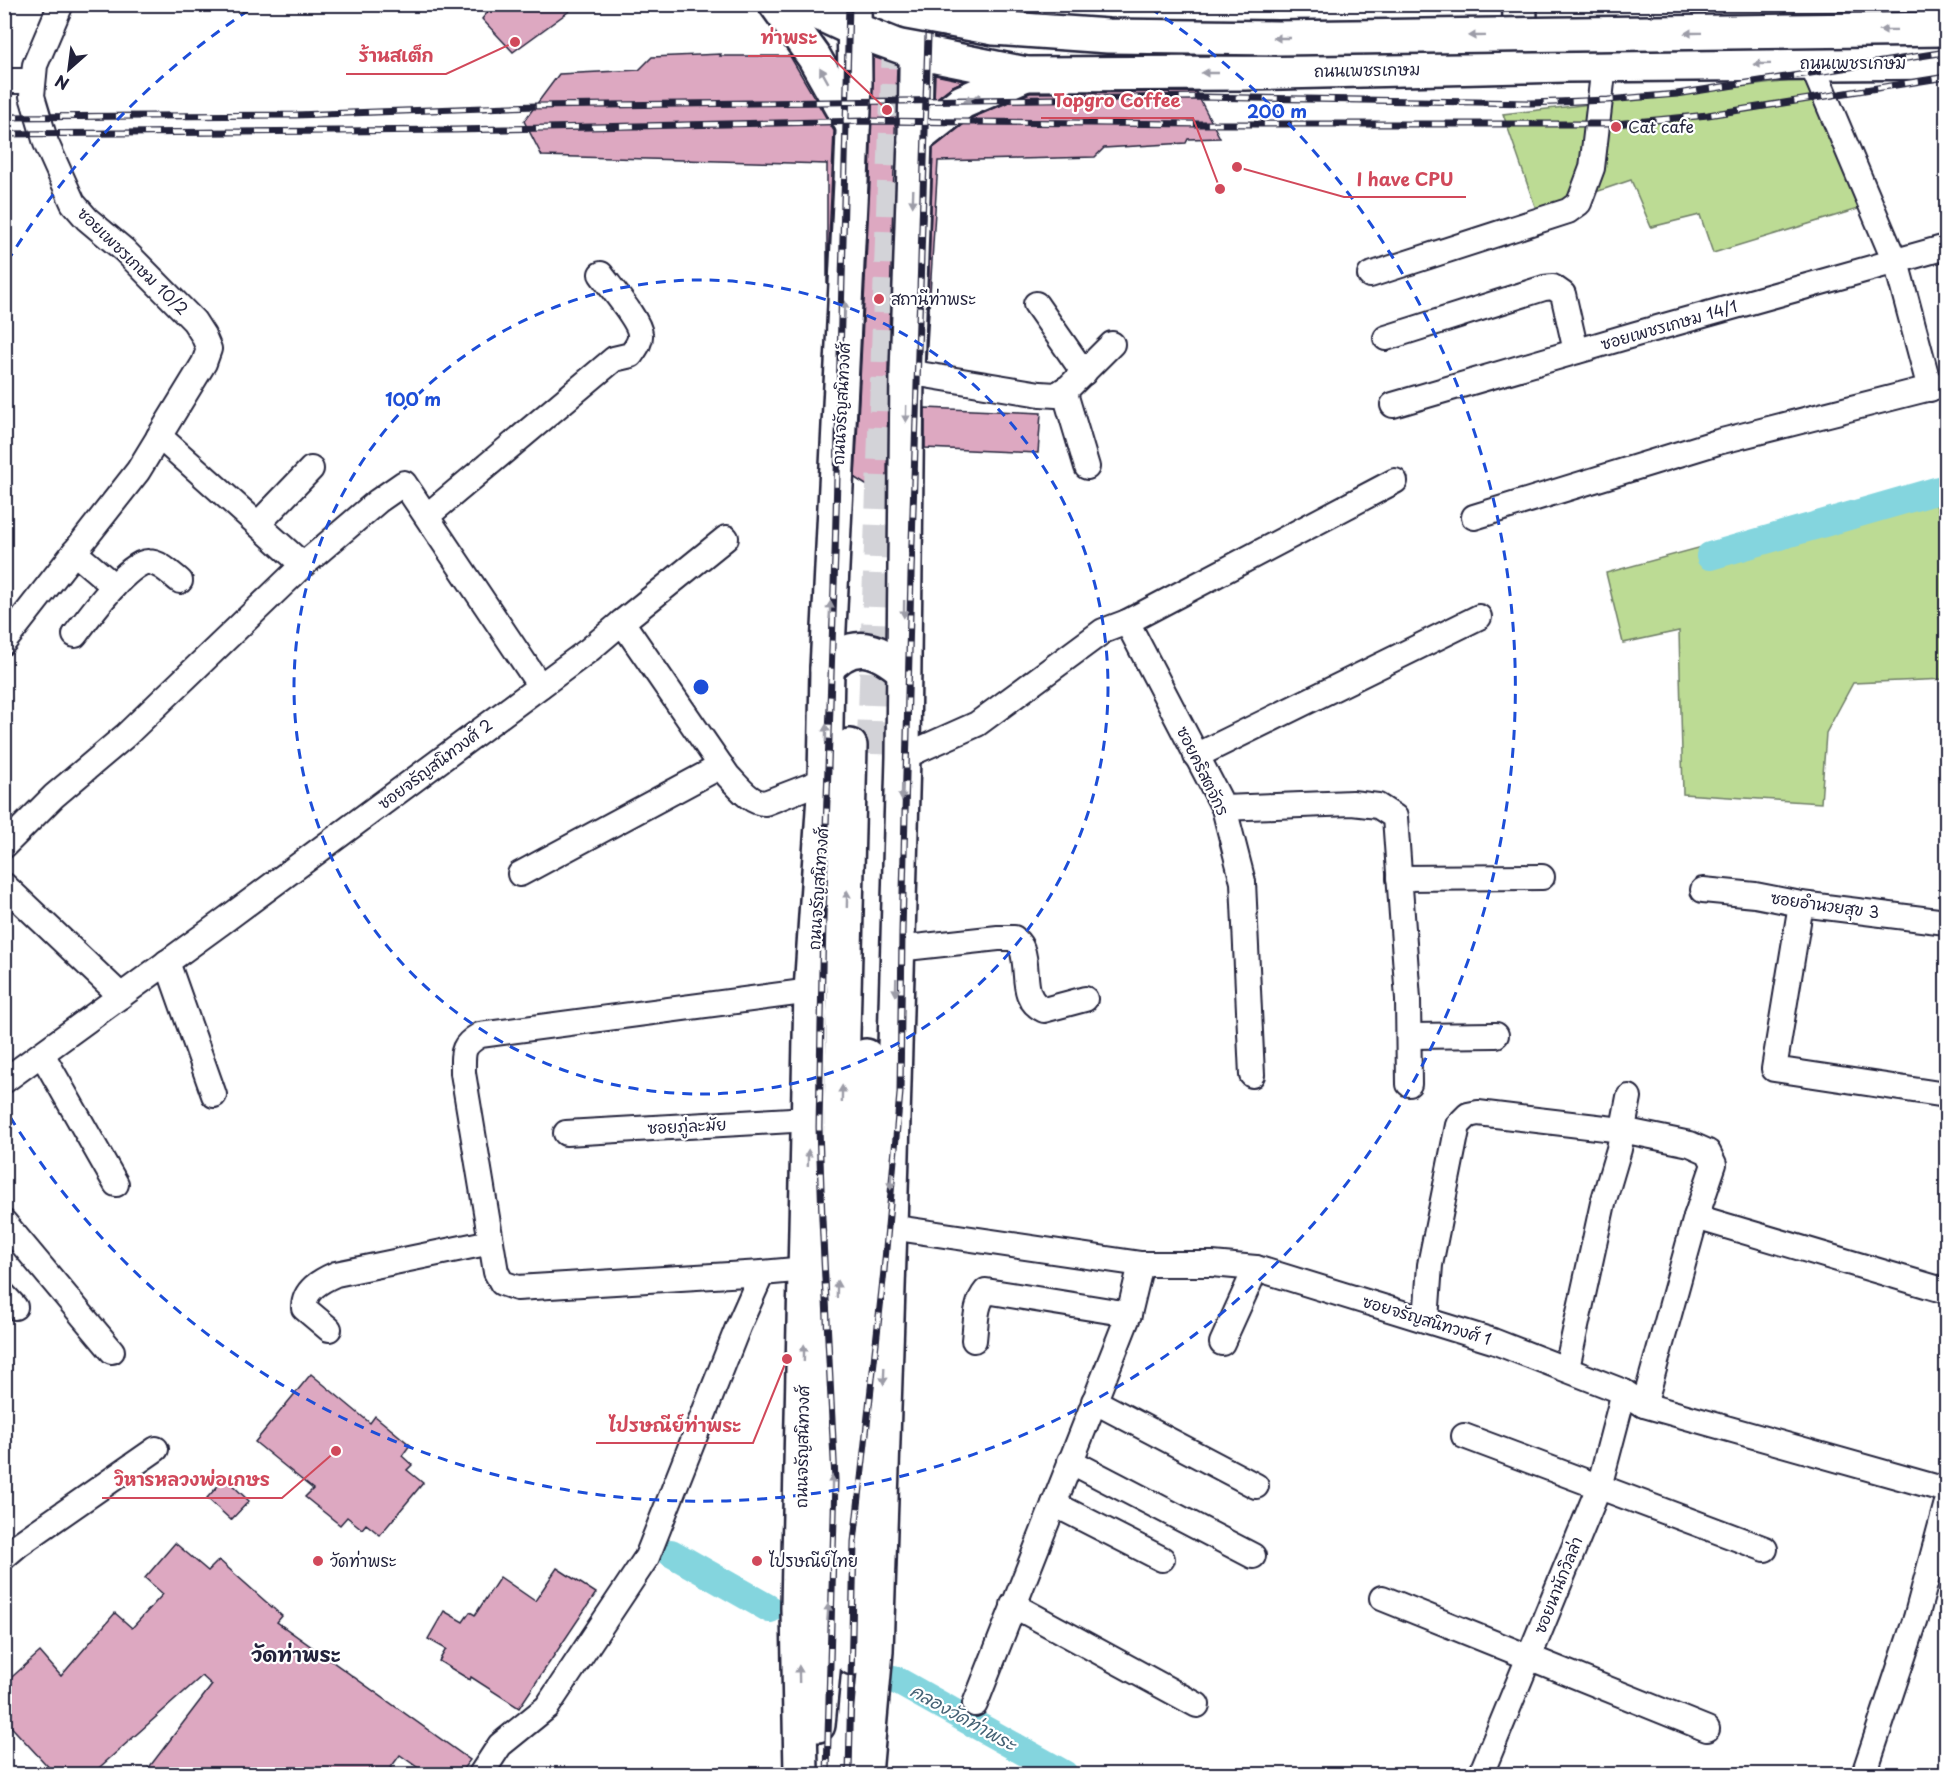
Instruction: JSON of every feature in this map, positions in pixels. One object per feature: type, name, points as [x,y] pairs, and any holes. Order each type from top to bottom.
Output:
[{"type":"main road","points":[[776,4],[814,57],[853,126]]},
{"type":"main road","name":"ถนนเพชรเกษม","points":[[799,4],[818,15],[854,17],[916,52],[1026,74],[1257,72],[1566,65],[1947,62]]},
{"type":"main road","name":"ถนนเพชรเกษม","points":[[887,4],[907,12],[994,28],[1108,36],[1278,38],[1947,29]]},
{"type":"main road","name":"ถนนจรัญสนิทวงศ์","points":[[814,1774],[829,1608],[875,752],[903,670],[907,372],[917,4]]},
{"type":"main road","points":[[1520,4],[1519,25],[1528,40],[1566,65]]},
{"type":"main road","name":"ถนนจรัญสนิทวงศ์","points":[[801,1774],[798,1608],[812,991],[825,780],[827,669],[852,182],[854,17]]},
{"type":"main road","points":[[915,139],[962,102],[1026,74]]},
{"type":"main road","points":[[827,669],[836,658],[846,652],[859,650],[879,653],[903,670]]},
{"type":"main road","name":"ถนนจรัญสนิทวงศ์","points":[[865,1774],[876,1651],[897,949],[875,752]]},
{"type":"main road","name":"ถนนจรัญสนิทวงศ์","points":[[855,1774],[853,1607],[875,752]]},
{"type":"street","name":"ซอยเพชรเกษม 10/2","points":[[4,642],[138,471],[204,363],[209,349],[194,321],[124,250],[87,219],[73,203],[46,143],[32,96],[33,81],[35,65],[61,4]]},
{"type":"street","points":[[1474,517],[1718,442],[1938,386],[1895,262],[1811,63]]},
{"type":"street","points":[[1370,275],[1568,211],[1579,203],[1592,168],[1604,65]]},
{"type":"street","points":[[4,81],[33,81]]},
{"type":"street","name":"ซอยเพชรเกษม 14/1","points":[[1393,405],[1947,247]]},
{"type":"street","points":[[427,516],[614,359],[631,355],[639,344],[640,333],[632,316],[601,274]]},
{"type":"street","points":[[1386,338],[1553,287],[1563,294],[1576,351]]},
{"type":"street","points":[[1036,304],[1084,373]]},
{"type":"street","points":[[907,372],[1056,395],[1084,373],[1112,344]]},
{"type":"street","points":[[1064,390],[1087,467]]},
{"type":"street","points":[[159,436],[303,565]]},
{"type":"street","points":[[258,524],[311,469]]},
{"type":"street","points":[[875,752],[978,724],[1102,631],[1127,622],[1395,482]]},
{"type":"street","points":[[4,846],[54,796],[125,736],[303,565],[378,501],[404,483],[540,686]]},
{"type":"street","name":"ซอยจรัญสนิทวงศ์ 2","points":[[4,1081],[540,686],[726,538]]},
{"type":"street","points":[[74,552],[114,586]]},
{"type":"street","points":[[75,634],[114,586],[136,564],[148,562],[160,566],[180,581]]},
{"type":"street","points":[[1196,756],[1479,617]]},
{"type":"street","points":[[622,622],[728,776],[746,794],[758,803],[765,803],[825,780]]},
{"type":"street","name":"ซอยคริสตจักร","points":[[1127,622],[1224,808],[1243,882],[1252,1075]]},
{"type":"street","points":[[520,874],[721,766]]},
{"type":"street","points":[[1224,808],[1352,803],[1378,806],[1395,817],[1410,1036],[1409,1084]]},
{"type":"street","points":[[1400,878],[1542,877]]},
{"type":"street","points":[[4,885],[121,996]]},
{"type":"street","name":"ซอยอำนวยสุข 3","points":[[1703,890],[1947,922]]},
{"type":"street","points":[[1801,904],[1774,1069],[1947,1095]]},
{"type":"street","points":[[897,949],[1014,938],[1022,948],[1029,996],[1034,1005],[1044,1010],[1085,999]]},
{"type":"street","points":[[167,962],[214,1095]]},
{"type":"street","points":[[806,1269],[517,1288],[502,1283],[496,1272],[463,1072],[463,1053],[468,1042],[480,1035],[812,991]]},
{"type":"street","points":[[1410,1036],[1496,1035]]},
{"type":"street","points":[[42,1054],[116,1184]]},
{"type":"street","points":[[1567,1368],[1629,1097]]},
{"type":"street","points":[[1426,1320],[1430,1265],[1458,1125],[1468,1115],[1478,1113],[1622,1130],[1690,1144],[1707,1152],[1714,1164],[1696,1217],[1644,1405]]},
{"type":"street","name":"ซอยภู่ละมัย","points":[[566,1132],[809,1119]]},
{"type":"street","points":[[1696,1217],[1947,1291]]},
{"type":"street","name":"ซอยจรัญสนิทวงศ์ 1","points":[[890,1227],[1141,1264],[1212,1264],[1256,1268],[1493,1341],[1624,1392],[1644,1405],[1947,1490]]},
{"type":"street","points":[[6,1228],[112,1352]]},
{"type":"street","points":[[329,1329],[304,1308],[304,1301],[308,1293],[324,1280],[336,1274],[491,1242]]},
{"type":"street","points":[[975,1704],[1129,1314],[1141,1264]]},
{"type":"street","points":[[1222,1343],[1256,1268]]},
{"type":"street","points":[[481,1774],[500,1745],[547,1707],[647,1557],[738,1327],[762,1273]]},
{"type":"street","points":[[974,1340],[977,1312],[981,1297],[986,1291],[1129,1314]]},
{"type":"street","name":"ซอยนานักวิลล่า","points":[[1481,1774],[1599,1487],[1624,1392]]},
{"type":"street","points":[[1094,1401],[1256,1486]]},
{"type":"street","points":[[1464,1436],[1765,1550]]},
{"type":"street","points":[[4,1557],[156,1449]]},
{"type":"street","points":[[1071,1461],[1253,1556]]},
{"type":"street","points":[[1054,1504],[1162,1560]]},
{"type":"street","points":[[1864,1774],[1916,1618],[1947,1506]]},
{"type":"street","points":[[1382,1598],[1707,1729]]},
{"type":"street","points":[[1013,1605],[1197,1705]]},
{"type":"green space","points":[[1817,78],[1871,205],[1713,253],[1700,215],[1651,227],[1631,180],[1537,212],[1503,114]]},
{"type":"green space","points":[[1928,486],[1946,529],[1946,679],[1853,683],[1826,733],[1821,803],[1683,794],[1679,631],[1623,643],[1606,573]]},
{"type":"building","points":[[494,4],[579,4],[513,52],[482,19]]},
{"type":"building","points":[[721,54],[720,56],[790,56],[834,131],[827,283],[827,164],[542,156],[524,121],[559,74],[639,70],[652,57]]},
{"type":"building","points":[[873,57],[897,65],[887,482],[874,490],[855,478],[870,183]]},
{"type":"building","points":[[935,75],[964,81],[951,87],[934,100]]},
{"type":"building","points":[[1196,92],[1220,138],[1188,139],[1186,143],[1104,148],[1095,157],[938,161],[926,361],[933,148],[972,118],[1030,93]]},
{"type":"building","points":[[925,408],[1041,413],[1038,453],[925,448]]},
{"type":"building","points":[[311,1374],[370,1423],[375,1416],[410,1445],[402,1456],[412,1465],[407,1470],[423,1483],[380,1535],[366,1524],[362,1529],[347,1517],[340,1525],[305,1497],[313,1489],[255,1442]]},
{"type":"building","points":[[225,1478],[249,1501],[231,1520],[207,1498]]},
{"type":"building","points":[[175,1543],[208,1571],[219,1560],[282,1616],[277,1622],[470,1760],[459,1774],[427,1774],[400,1755],[386,1774],[144,1774],[212,1685],[202,1676],[92,1774],[55,1774],[4,1719],[4,1684],[40,1652],[61,1676],[115,1613],[132,1628],[163,1594],[145,1578]]},
{"type":"building","points":[[557,1568],[596,1593],[519,1708],[471,1677],[470,1680],[439,1661],[446,1649],[428,1639],[444,1611],[463,1622],[470,1612],[475,1615],[500,1577],[535,1601]]},
{"type":"waterway","points":[[1710,556],[1946,488]]},
{"type":"waterway","name":"คลองวัดท่าพระ","points":[[671,1553],[770,1609]]},
{"type":"waterway","name":"คลองวัดท่าพระ","points":[[894,1679],[1064,1774]]},
{"type":"tunnel","points":[[873,754],[900,4]]},
{"type":"railway","points":[[827,1774],[835,1480],[819,1127],[849,4]]},
{"type":"railway","points":[[849,1774],[854,1542],[884,1271],[900,1093],[911,575],[929,4]]},
{"type":"railway","points":[[4,117],[296,115],[536,106],[1199,97],[1531,103],[1677,94],[1946,52]]},
{"type":"railway","points":[[4,134],[455,130],[867,121],[1615,124],[1708,115],[1946,77]]},
{"type":"place","name":"ร้านสเต็ก","points":[[515,42]]},
{"type":"place","name":"ท่าพระ","points":[[887,110]]},
{"type":"place","name":"Cat cafe","points":[[1616,127]]},
{"type":"place","name":"I have CPU","points":[[1237,167]]},
{"type":"place","name":"Topgro Coffee","points":[[1220,189]]},
{"type":"place","name":"สถานีท่าพระ","points":[[879,299]]},
{"type":"place","name":"ไปรษณีย์ท่าพระ","points":[[787,1359]]},
{"type":"place","name":"วิหารหลวงพ่อเกษร","points":[[336,1451]]},
{"type":"place","name":"วัดท่าพระ","points":[[318,1561]]},
{"type":"place","name":"ไปรษณีย์ไทย","points":[[757,1561]]},
{"type":"district","name":"วัดท่าพระ","points":[[296,1655]]}]
